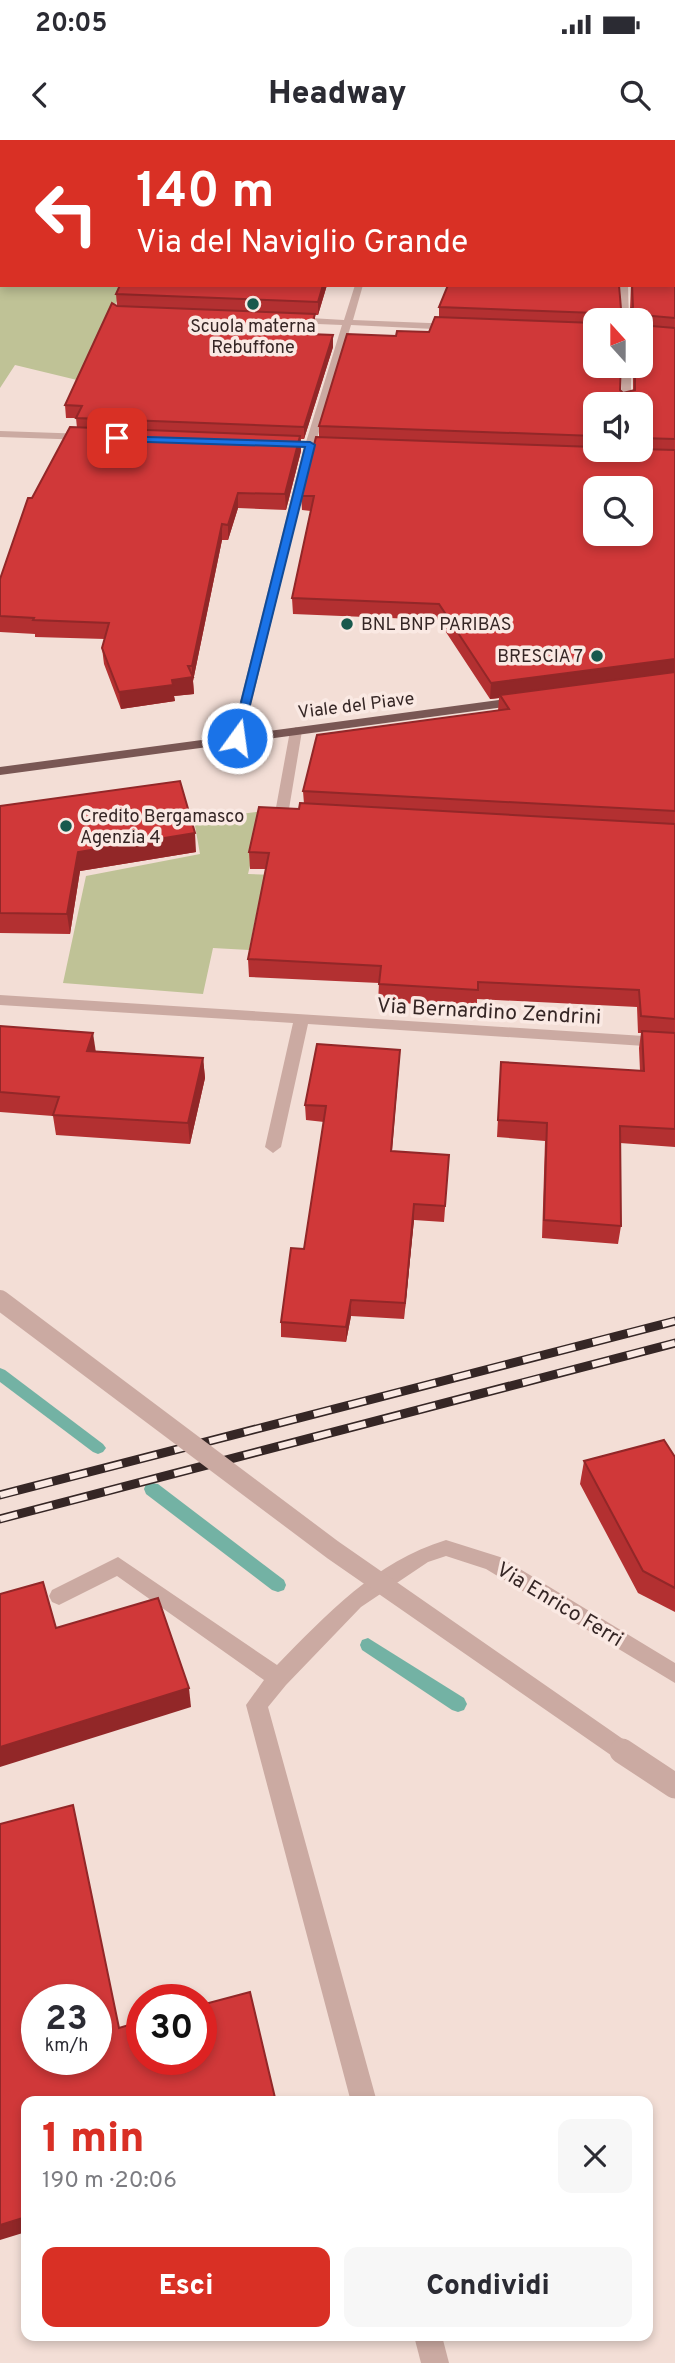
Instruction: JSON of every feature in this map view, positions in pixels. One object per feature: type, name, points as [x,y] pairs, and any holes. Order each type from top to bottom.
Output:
[{"type":"main road","name":"Viale del Piave","points":[[0,771],[536,699]]},
{"type":"street","points":[[237,738],[310,445],[358,287]]},
{"type":"street","points":[[624,287],[625,308]]},
{"type":"street","points":[[281,319],[458,327]]},
{"type":"street","points":[[0,447],[3,434],[103,437]]},
{"type":"street","points":[[269,443],[351,446]]},
{"type":"street","points":[[296,731],[282,813],[309,814]]},
{"type":"street","name":"Via Bernardino Zendrini","points":[[0,1000],[675,1043]]},
{"type":"street","points":[[273,1147],[301,1021]]},
{"type":"street","points":[[0,1300],[198,1453],[534,1694],[675,1786]]},
{"type":"street","name":"Via Enrico Ferri","points":[[362,2096],[257,1705],[278,1678],[354,1601],[421,1556],[446,1548],[493,1563],[675,1674]]},
{"type":"street","points":[[60,1595],[118,1566],[278,1678]]},
{"type":"street","points":[[429,2341],[435,2363]]},
{"type":"green space","points":[[0,287],[124,287],[77,380],[15,365],[0,388]]},
{"type":"green space","points":[[263,811],[248,874],[354,878],[347,910],[258,906],[249,950],[213,948],[203,994],[63,983],[86,876],[200,854],[194,820]]},
{"type":"building","points":[[119,287],[322,287],[318,302],[116,294]]},
{"type":"building","points":[[447,287],[619,287],[621,308],[583,308],[583,313],[439,307]]},
{"type":"building","points":[[632,287],[675,287],[675,318],[653,316],[653,308],[632,308]]},
{"type":"building","points":[[112,303],[117,306],[315,314],[309,334],[333,335],[304,427],[76,418],[82,406],[65,405]]},
{"type":"building","points":[[435,317],[583,323],[583,378],[620,378],[622,392],[583,392],[583,436],[319,426],[347,334],[396,336],[397,331],[429,332]]},
{"type":"building","points":[[653,326],[675,328],[675,439],[653,438],[653,392],[627,392],[635,390],[635,378],[653,378]]},
{"type":"building","points":[[70,427],[300,436],[285,494],[238,493],[228,525],[222,524],[192,666],[188,666],[193,677],[172,680],[173,685],[119,692],[102,648],[109,623],[0,616],[0,579],[28,498],[32,498]]},
{"type":"building","points":[[316,437],[583,447],[583,462],[653,462],[653,449],[675,450],[675,659],[491,683],[439,604],[292,598],[314,496],[301,496]]},
{"type":"building","points":[[675,672],[675,811],[303,791],[317,735],[509,709],[500,695]]},
{"type":"building","points":[[180,781],[195,833],[78,852],[67,914],[0,913],[0,806]]},
{"type":"building","points":[[300,803],[675,824],[675,1019],[641,1016],[639,990],[478,982],[478,990],[379,984],[381,966],[248,959],[269,853],[249,852],[259,807],[299,809]]},
{"type":"building","points":[[0,1026],[93,1033],[87,1051],[203,1058],[188,1123],[53,1115],[59,1097],[0,1092]]},
{"type":"building","points":[[642,1031],[675,1033],[675,1129],[620,1126],[621,1226],[544,1220],[547,1123],[498,1120],[501,1062],[644,1071]]},
{"type":"building","points":[[317,1044],[400,1050],[391,1151],[449,1155],[445,1206],[414,1204],[405,1303],[351,1300],[346,1327],[281,1322],[291,1248],[304,1249],[326,1106],[305,1105]]},
{"type":"building","points":[[664,1440],[675,1457],[675,1588],[643,1571],[584,1461]]},
{"type":"building","points":[[43,1582],[56,1628],[158,1598],[189,1688],[0,1747],[0,1594]]},
{"type":"building","points":[[73,1805],[110,1984],[21,1984],[21,2075],[112,2075],[112,1994],[119,2028],[126,2026],[126,2075],[217,2075],[217,2001],[250,1992],[275,2096],[21,2096],[21,2219],[0,2225],[0,1824]]},
{"type":"waterway","points":[[0,1374],[98,1448]]},
{"type":"waterway","points":[[152,1489],[278,1585]]},
{"type":"waterway","points":[[368,1645],[458,1704]]},
{"type":"railway","points":[[0,1495],[675,1321]]},
{"type":"railway","points":[[0,1519],[675,1343]]},
{"type":"place","name":"Scuola materna Rebuffone","points":[[253,304]]},
{"type":"place","name":"BNL BNP PARIBAS","points":[[347,624]]},
{"type":"place","name":"BRESCIA 7","points":[[597,656]]},
{"type":"place","name":"Credito Bergamasco Agenzia 4","points":[[66,826]]},
{"type":"route","points":[[117,438],[310,445],[237,738]]}]
